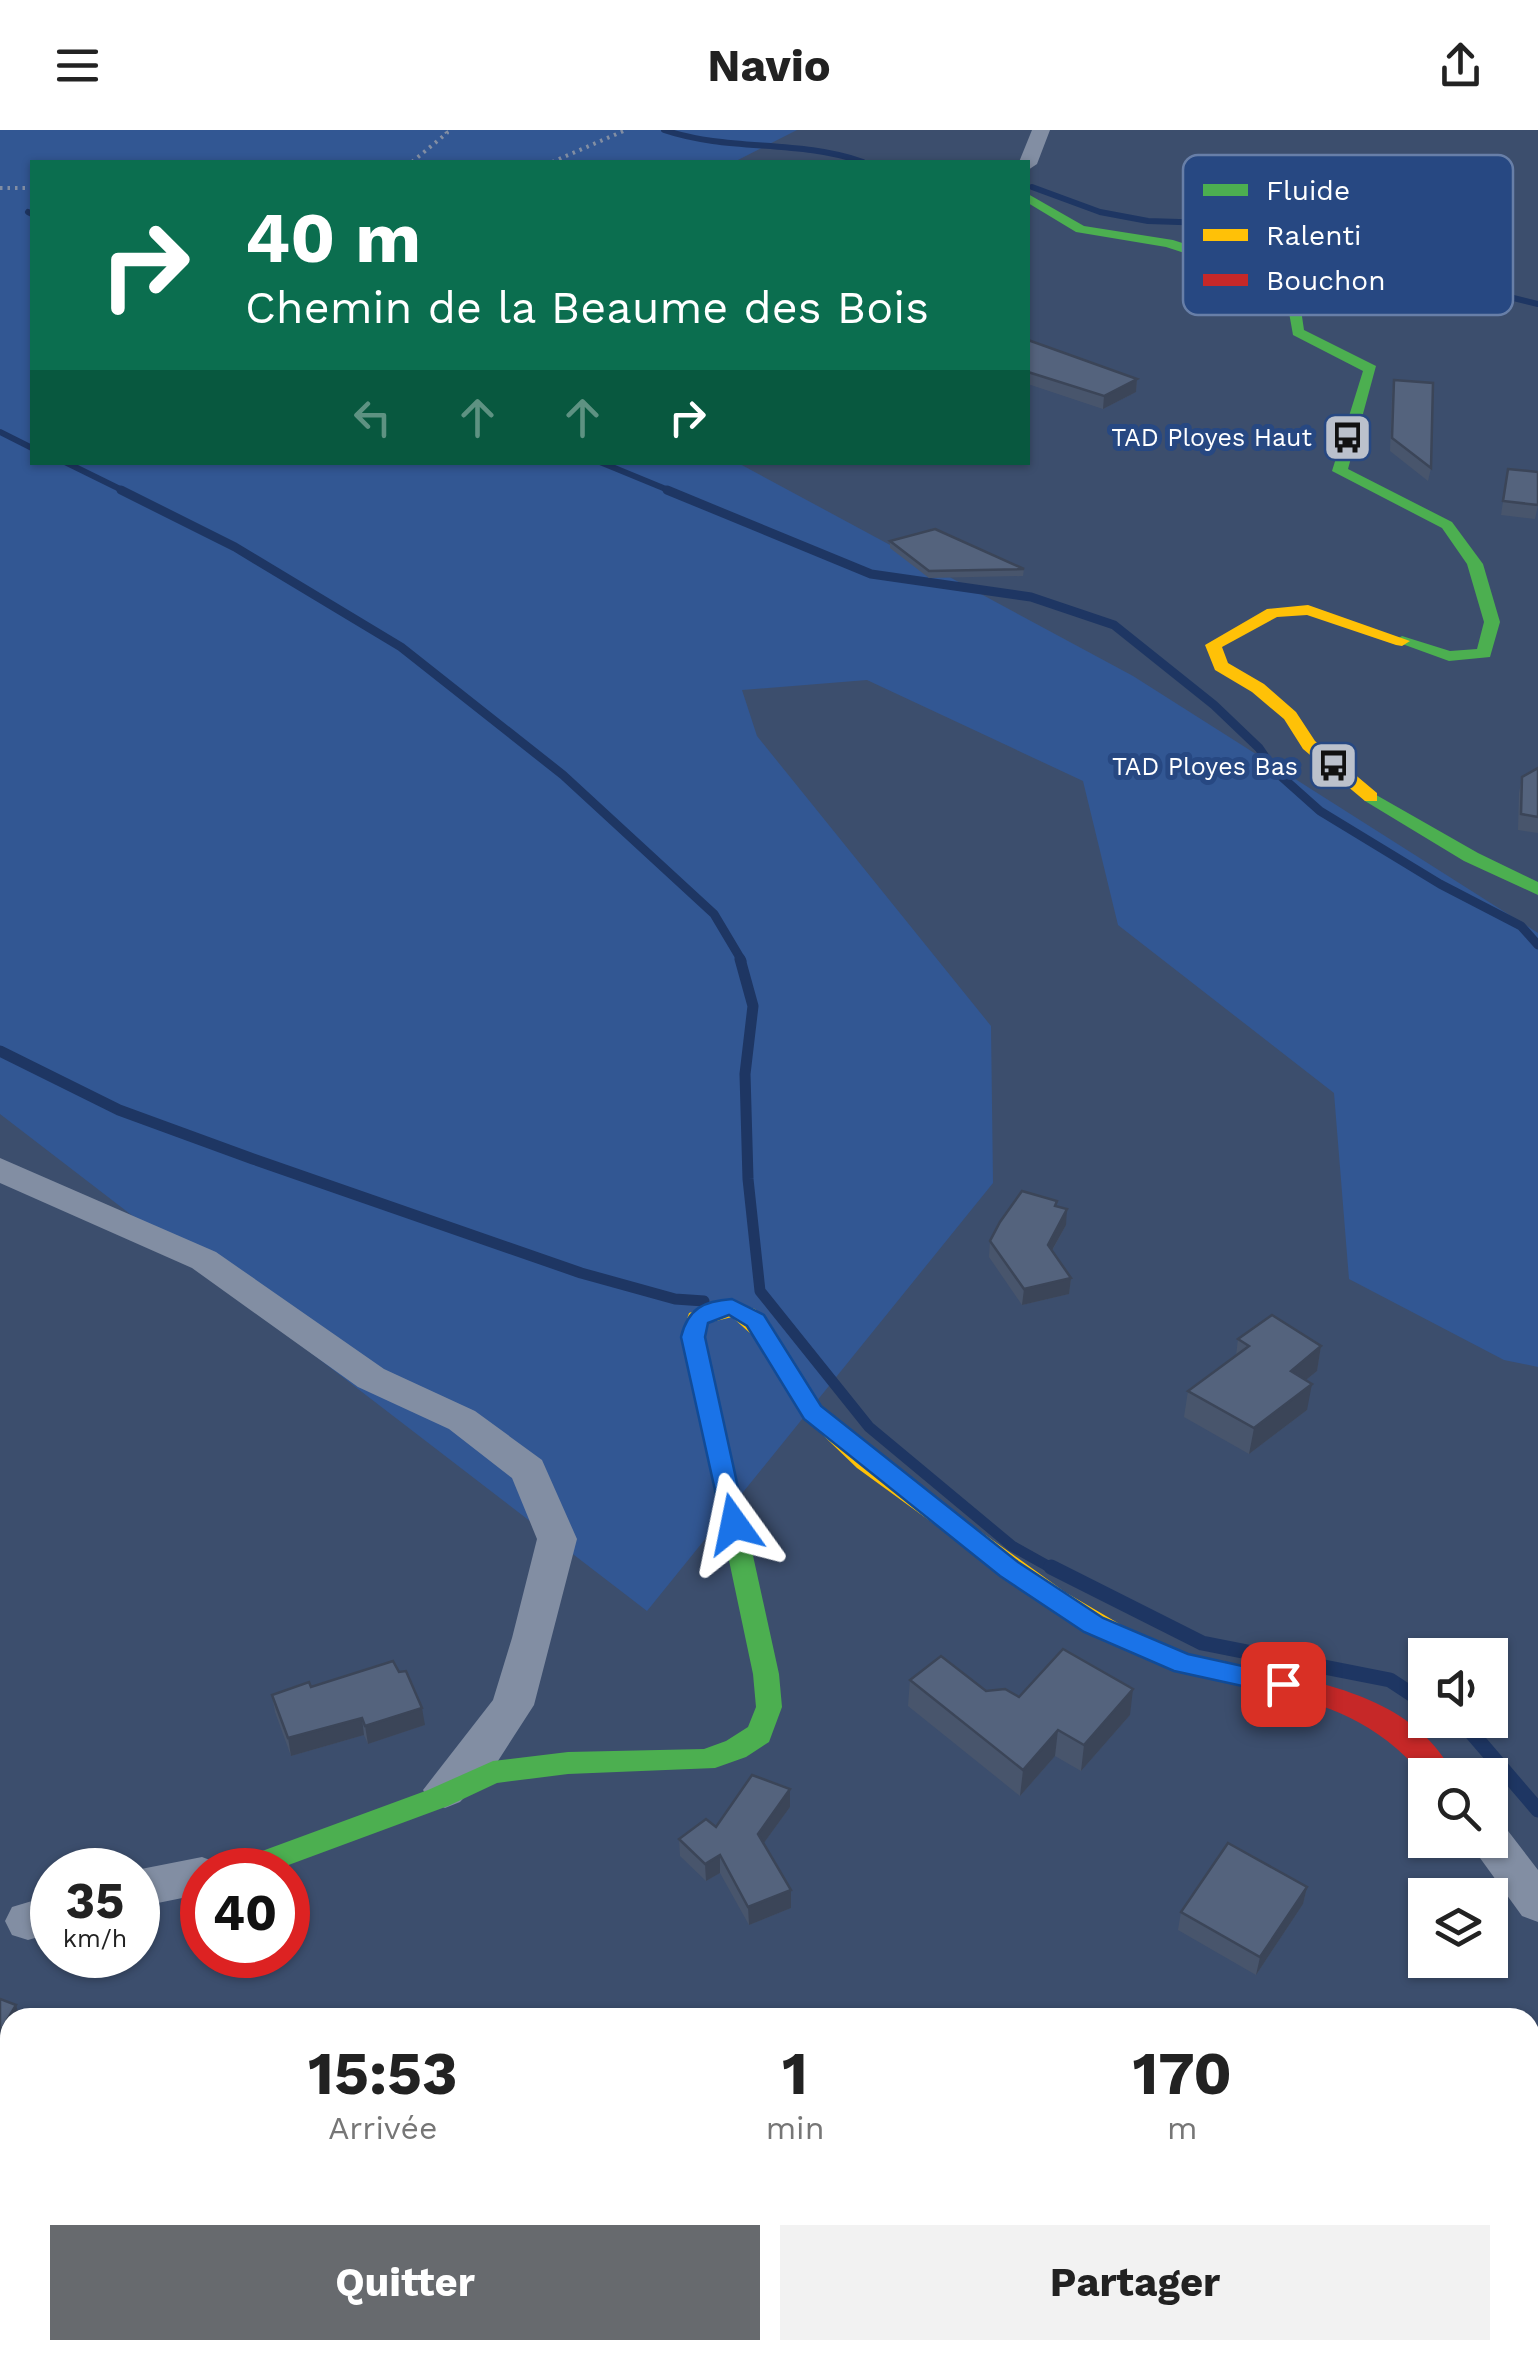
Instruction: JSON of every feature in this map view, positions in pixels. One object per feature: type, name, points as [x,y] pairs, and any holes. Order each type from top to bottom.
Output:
[{"type":"street","points":[[1030,160],[1041,130]]},
{"type":"street","points":[[1033,208],[1080,229],[1183,248]]},
{"type":"street","points":[[1295,315],[1298,332],[1371,369],[1340,471],[1447,525],[1475,564],[1492,622],[1484,653],[1449,656],[1308,610],[1273,612],[1212,645],[1222,666],[1258,688],[1290,716],[1309,746],[1370,797],[1471,857],[1538,890]]},
{"type":"street","points":[[0,1169],[204,1260],[371,1378],[462,1420],[528,1470],[557,1539],[532,1638],[513,1705],[482,1752],[438,1798]]},
{"type":"street","points":[[302,1848],[438,1798],[493,1772],[568,1763],[705,1760],[736,1749],[759,1734],[769,1707],[766,1674],[693,1337],[697,1319],[714,1308],[732,1307],[755,1320],[812,1412],[1009,1569],[1094,1625],[1183,1664],[1356,1704],[1396,1729],[1424,1758]]},
{"type":"street","points":[[1503,1858],[1538,1903]]},
{"type":"path","points":[[416,160],[447,133],[445,130]]},
{"type":"path","points":[[557,160],[626,130]]},
{"type":"path","points":[[0,188],[30,188]]},
{"type":"shaded area","points":[[0,130],[797,130],[738,160],[30,160],[30,465],[742,465],[1133,676],[1538,933],[1538,1367],[1504,1360],[1349,1279],[1334,1093],[1118,925],[1083,781],[867,680],[742,690],[757,736],[991,1026],[993,1183],[647,1611],[0,1114]]},
{"type":"building","points":[[1030,341],[1137,379],[1104,396],[1030,373]]},
{"type":"building","points":[[1394,380],[1433,383],[1431,468],[1392,438]]},
{"type":"building","points":[[1508,469],[1538,472],[1538,505],[1503,501]]},
{"type":"building","points":[[935,529],[1024,569],[929,571],[890,541]]},
{"type":"building","points":[[1538,768],[1538,817],[1521,814],[1522,777]]},
{"type":"building","points":[[1022,1191],[1057,1201],[1055,1206],[1067,1209],[1048,1245],[1071,1278],[1024,1289],[990,1241]]},
{"type":"building","points":[[1272,1315],[1321,1346],[1291,1371],[1312,1384],[1254,1428],[1188,1391],[1249,1346],[1238,1339]]},
{"type":"building","points":[[1063,1649],[1133,1689],[1084,1745],[1058,1730],[1023,1770],[910,1680],[941,1656],[986,1691],[1005,1689],[1019,1697]]},
{"type":"building","points":[[393,1661],[399,1672],[406,1671],[422,1708],[365,1726],[362,1718],[288,1738],[272,1695]]},
{"type":"building","points":[[752,1775],[790,1789],[758,1834],[791,1890],[748,1907],[720,1855],[705,1864],[679,1839],[706,1819],[716,1827]]},
{"type":"building","points":[[1228,1843],[1307,1887],[1260,1957],[1181,1912]]},
{"type":"building","points":[[0,1999],[16,2005],[14,2008],[0,2008]]},
{"type":"waterway","points":[[664,130],[713,141],[814,150],[856,160]]},
{"type":"waterway","points":[[1032,187],[1100,212],[1148,221],[1183,222]]},
{"type":"waterway","points":[[1513,298],[1538,304]]},
{"type":"waterway","points":[[0,432],[30,447]]},
{"type":"waterway","points":[[71,465],[126,492]]},
{"type":"waterway","points":[[607,465],[673,492]]},
{"type":"waterway","points":[[121,490],[235,547],[401,647],[563,775],[714,914],[742,961]]},
{"type":"waterway","points":[[667,490],[871,574],[1031,597],[1114,625],[1214,705],[1259,748],[1274,770],[1320,811],[1440,884],[1521,926],[1538,945]]},
{"type":"waterway","points":[[740,959],[753,1006],[745,1074],[748,1179],[760,1291],[869,1427],[1012,1546],[1055,1570]]},
{"type":"waterway","points":[[0,1051],[119,1110],[253,1159],[581,1273],[675,1299],[704,1301]]},
{"type":"waterway","points":[[1051,1567],[1202,1643],[1390,1680],[1408,1692]]},
{"type":"waterway","points":[[1476,1738],[1538,1810]]},
{"type":"traffic: fast","points":[[1030,199],[1080,229],[1183,248]]},
{"type":"traffic: fast","points":[[1295,315],[1298,332],[1371,369],[1340,471],[1447,525],[1475,564],[1492,622],[1484,653],[1449,656],[1402,641]]},
{"type":"traffic: fast","points":[[1371,797],[1471,857],[1538,889]]},
{"type":"traffic: fast","points":[[302,1848],[438,1798],[493,1772],[568,1763],[705,1760],[736,1749],[759,1734],[769,1707],[766,1674],[713,1428]]},
{"type":"traffic: slow","points":[[1371,797],[1309,745],[1290,716],[1258,688],[1221,666],[1213,645],[1273,612],[1308,610],[1402,641]]},
{"type":"traffic: slow","points":[[713,1428],[693,1337],[697,1319],[728,1309],[747,1315],[770,1337],[811,1409],[866,1461],[1056,1599],[1113,1633],[1175,1660]]},
{"type":"traffic: jam","points":[[1175,1660],[1335,1698],[1384,1721],[1425,1758]]},
{"type":"place","name":"TAD Ployes Haut","points":[[1347,437]]},
{"type":"place","name":"TAD Ployes Bas","points":[[1333,766]]},
{"type":"route","points":[[734,1524],[693,1337],[697,1319],[714,1308],[732,1307],[755,1320],[812,1412],[1009,1569],[1094,1625],[1183,1664],[1283,1684]]}]
